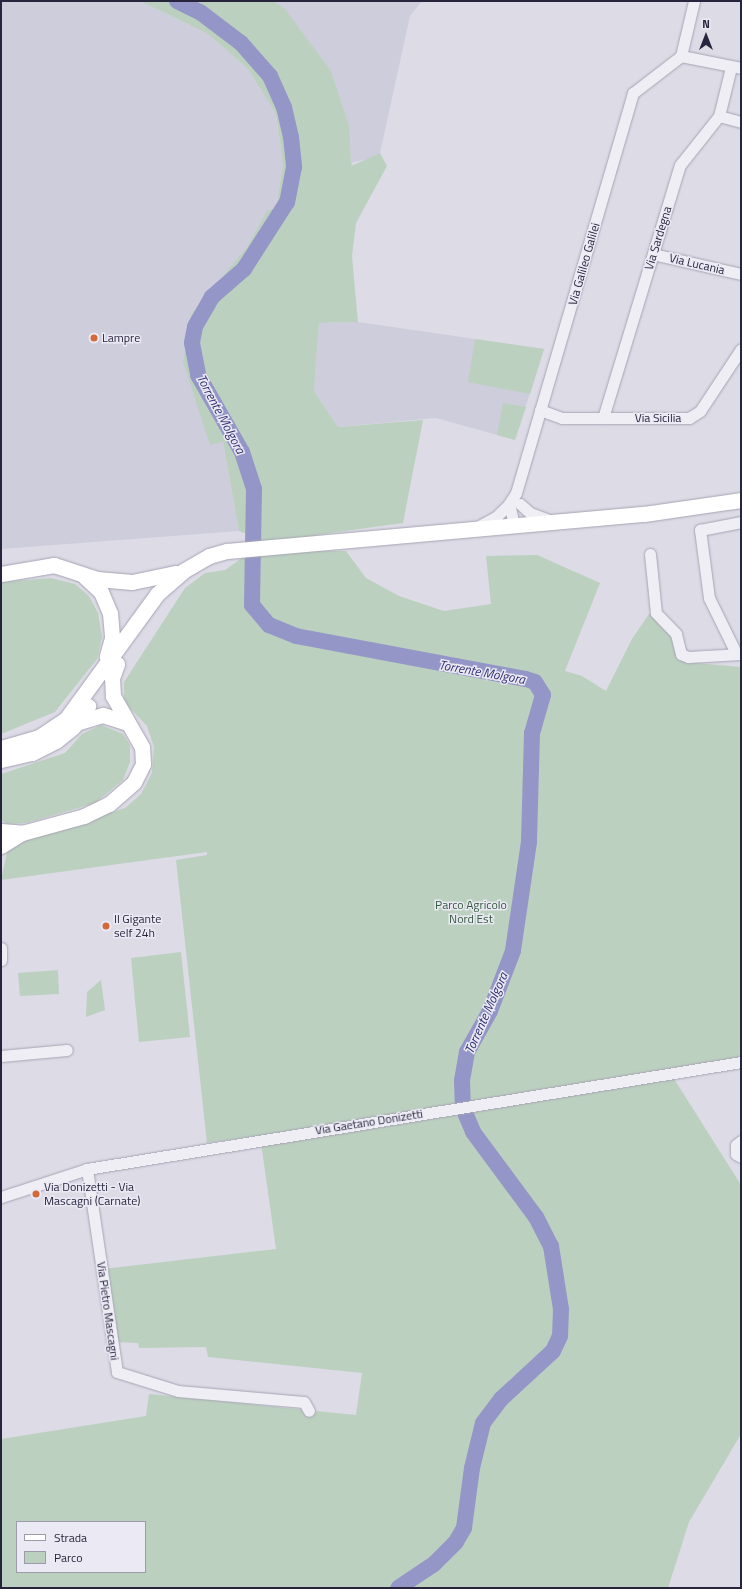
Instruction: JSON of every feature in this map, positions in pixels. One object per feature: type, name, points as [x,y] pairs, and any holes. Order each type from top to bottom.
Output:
[{"type":"main road","points":[[1,564],[36,566],[54,565],[81,574],[132,582],[182,571],[227,551],[694,509],[741,500]]},
{"type":"main road","points":[[1,760],[43,748],[68,726],[179,583],[227,551]]},
{"type":"main road","points":[[1,574],[36,566]]},
{"type":"main road","points":[[68,726],[101,673],[152,599],[182,571]]},
{"type":"main road","points":[[81,574],[101,592],[110,613],[111,646],[101,673]]},
{"type":"main road","points":[[2,839],[94,812],[129,787],[138,775],[143,758],[140,738],[129,724],[113,696],[112,678],[117,664]]},
{"type":"main road","points":[[1,748],[26,742],[68,726],[103,715],[129,724]]},
{"type":"street","points":[[694,1],[681,56],[736,68]]},
{"type":"street","name":"Via Galileo Galilei","points":[[474,528],[496,517],[509,504],[516,493],[634,93],[681,56]]},
{"type":"street","name":"Via Sardegna","points":[[603,418],[684,157],[719,116],[736,68]]},
{"type":"street","points":[[719,116],[741,122]]},
{"type":"street","name":"Via Lucania","points":[[653,254],[741,274]]},
{"type":"street","name":"Via Sicilia","points":[[540,410],[562,418],[695,415],[741,349]]},
{"type":"street","points":[[516,493],[520,504],[530,513],[554,522]]},
{"type":"street","points":[[509,504],[514,525]]},
{"type":"street","points":[[514,525],[520,504]]},
{"type":"street","points":[[650,554],[656,613],[676,634],[681,654],[688,657],[738,652],[709,598],[700,530],[741,522]]},
{"type":"street","points":[[1,948],[1,960]]},
{"type":"street","points":[[1,1056],[67,1050]]},
{"type":"street","name":"Via Gaetano Donizetti","points":[[1,1197],[88,1169],[741,1062]]},
{"type":"street","points":[[741,1140],[736,1145],[736,1154],[741,1157]]},
{"type":"street","name":"Via Pietro Mascagni","points":[[88,1169],[117,1372],[178,1391],[304,1402],[308,1411]]},
{"type":"shaded area","points":[[1,1],[140,1],[208,34],[248,69],[276,114],[283,164],[276,208],[267,210],[247,247],[191,314],[210,444],[223,442],[239,531],[1,549]]},
{"type":"shaded area","points":[[215,1],[422,1],[410,16],[380,153],[374,158],[353,162],[337,206],[327,274],[308,272],[319,179]]},
{"type":"shaded area","points":[[358,322],[544,349],[515,440],[436,418],[338,427],[314,391],[319,323]]},
{"type":"green space","name":"Parco Agricolo Nord Est","points":[[140,1],[273,1],[285,9],[331,71],[349,126],[351,166],[380,153],[387,166],[356,223],[352,256],[358,322],[319,323],[314,391],[338,427],[423,420],[403,523],[316,535],[315,551],[346,551],[366,578],[399,596],[444,611],[491,604],[486,556],[537,555],[600,583],[565,671],[582,676],[606,691],[632,639],[649,614],[667,619],[685,662],[741,667],[741,1062],[671,1074],[741,1185],[741,1434],[689,1522],[668,1588],[1,1588],[1,1439],[146,1416],[149,1394],[356,1415],[362,1373],[208,1357],[206,1347],[139,1348],[138,1343],[114,1342],[103,1269],[276,1249],[260,1136],[207,1143],[176,860],[207,855],[207,852],[1,880],[7,852],[18,843],[125,808],[141,794],[152,773],[154,747],[147,726],[124,702],[124,682],[185,588],[205,573],[225,570],[242,558],[251,557],[255,537],[239,531],[223,442],[210,445],[183,362],[191,314],[247,247],[267,210],[276,208],[283,164],[276,114],[248,69],[208,34]]},
{"type":"green space","points":[[475,339],[544,349],[530,394],[468,382]]},
{"type":"green space","points":[[503,403],[526,407],[515,440],[497,435]]},
{"type":"green space","points":[[51,578],[75,584],[89,596],[98,613],[102,637],[97,659],[55,712],[1,734],[1,582]]},
{"type":"green space","points":[[101,725],[123,734],[130,745],[130,762],[123,780],[95,803],[26,823],[7,824],[1,820],[1,774],[65,753],[82,734]]},
{"type":"green space","points":[[181,952],[190,1037],[139,1042],[131,958]]},
{"type":"green space","points":[[58,970],[59,994],[20,996],[18,973]]},
{"type":"green space","points":[[101,980],[105,1010],[86,1017],[87,992]]},
{"type":"waterway","name":"Torrente Molgora","points":[[177,1],[200,12],[241,43],[270,76],[284,107],[291,137],[294,167],[287,202],[244,269],[212,297],[195,327],[192,343],[198,375],[242,452],[254,489],[252,605],[269,625],[296,636],[526,679],[535,682],[543,695],[532,733],[529,842],[513,951],[490,1011],[467,1052],[462,1081],[463,1108],[473,1132],[536,1217],[551,1246],[561,1309],[560,1336],[553,1351],[501,1399],[483,1423],[472,1468],[464,1528],[456,1542],[434,1564],[398,1588]]},
{"type":"place","name":"Lampre","points":[[94,338]]},
{"type":"place","name":"Il Gigante self 24h","points":[[106,926]]},
{"type":"place","name":"Via Donizetti - Via Mascagni (Carnate)","points":[[36,1194]]}]
